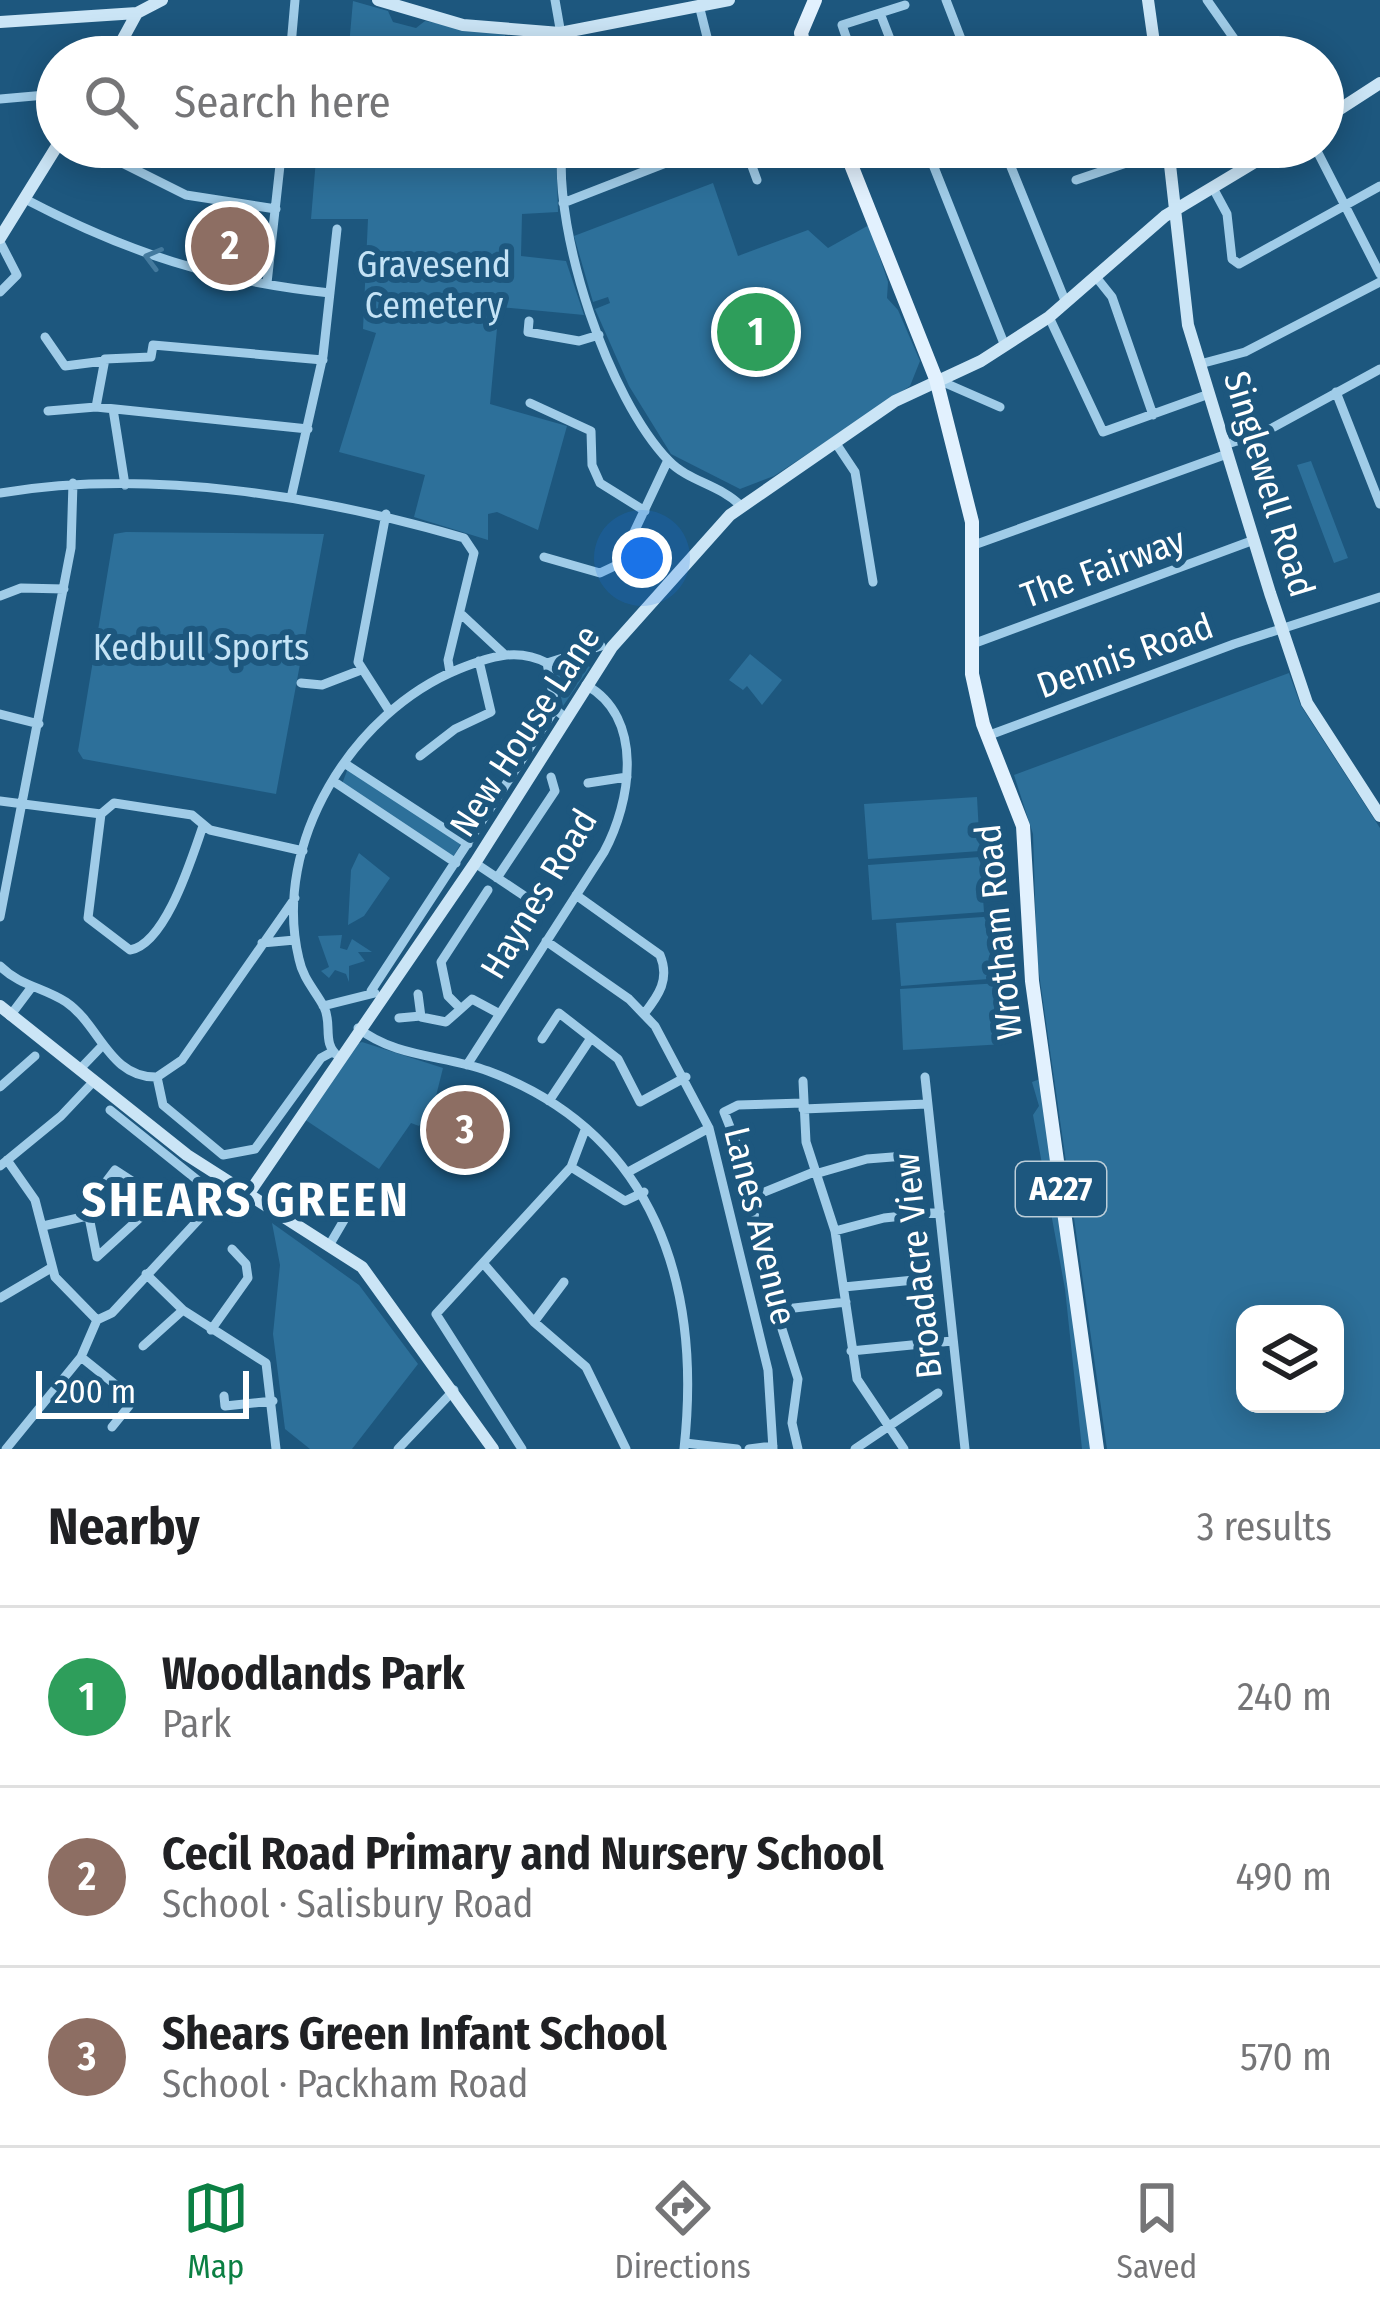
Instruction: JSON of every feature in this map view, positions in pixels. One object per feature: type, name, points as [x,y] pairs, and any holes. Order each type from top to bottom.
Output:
[{"type":"main road","points":[[800,36],[812,3]]},
{"type":"main road","name":"Wrotham Road","points":[[854,168],[936,379],[974,545],[970,645],[987,736],[1024,830],[1032,981],[1097,1449]]},
{"type":"street","points":[[0,22],[137,13],[162,0]]},
{"type":"street","points":[[292,36],[295,0]]},
{"type":"street","points":[[555,0],[561,36]]},
{"type":"street","points":[[385,1],[468,26],[560,32],[723,0]]},
{"type":"street","points":[[946,0],[960,36]]},
{"type":"street","points":[[1148,0],[1153,36]]},
{"type":"street","points":[[1208,0],[1233,36]]},
{"type":"street","points":[[846,36],[842,25],[900,4]]},
{"type":"street","points":[[699,5],[707,36]]},
{"type":"street","points":[[124,36],[137,13]]},
{"type":"street","points":[[880,14],[889,36]]},
{"type":"street","points":[[1344,106],[1380,83]]},
{"type":"street","points":[[0,99],[36,96]]},
{"type":"street","points":[[0,292],[17,274],[1,236],[44,168]]},
{"type":"street","points":[[132,168],[192,197],[276,208]]},
{"type":"street","points":[[267,284],[280,168]]},
{"type":"street","points":[[562,168],[572,254],[623,388],[668,460],[740,505]]},
{"type":"street","points":[[563,203],[653,168]]},
{"type":"street","points":[[753,168],[757,180]]},
{"type":"street","points":[[934,168],[1005,346]]},
{"type":"street","points":[[1012,168],[1067,304]]},
{"type":"street","points":[[1076,180],[1110,168]]},
{"type":"street","name":"Singlewell Road","points":[[1171,168],[1182,299],[1306,703],[1380,816]]},
{"type":"street","name":"New House Lane","points":[[323,1006],[373,992],[560,713],[643,611],[740,505],[936,379],[1005,346],[1049,317],[1177,207],[1246,168]]},
{"type":"street","points":[[1200,364],[1245,352],[1380,278],[1325,168]]},
{"type":"street","points":[[1214,188],[1227,214],[1231,255],[1239,264],[1380,186]]},
{"type":"street","points":[[25,199],[134,253],[267,284],[330,293]]},
{"type":"street","points":[[291,498],[323,360],[337,229]]},
{"type":"street","points":[[1096,278],[1112,297],[1154,415]]},
{"type":"street","points":[[1049,317],[1103,432],[1209,394]]},
{"type":"street","points":[[526,347],[529,327],[579,340],[599,335]]},
{"type":"street","points":[[45,337],[66,366],[150,357],[154,345],[323,360]]},
{"type":"street","points":[[96,407],[104,361]]},
{"type":"street","points":[[974,545],[1226,450],[1380,369]]},
{"type":"street","points":[[936,379],[1000,407]]},
{"type":"street","points":[[1336,392],[1380,504]]},
{"type":"street","points":[[530,403],[590,431],[597,479],[608,492],[645,511]]},
{"type":"street","points":[[48,411],[96,407],[308,429]]},
{"type":"street","points":[[113,409],[125,485]]},
{"type":"street","points":[[835,442],[855,472],[873,582]]},
{"type":"street","points":[[544,557],[608,571],[619,564],[668,460]]},
{"type":"street","points":[[0,916],[64,589],[73,530],[73,483]]},
{"type":"street","points":[[0,493],[73,483],[321,500],[386,514],[471,543],[474,554],[450,672]]},
{"type":"street","points":[[386,514],[358,660],[390,712]]},
{"type":"street","name":"The Fairway","points":[[970,645],[1254,541]]},
{"type":"street","points":[[0,596],[21,588],[64,589]]},
{"type":"street","name":"Dennis Road","points":[[987,736],[1282,628],[1380,598]]},
{"type":"street","points":[[460,613],[504,654]]},
{"type":"street","name":"New House Lane","points":[[547,663],[601,646]]},
{"type":"street","points":[[335,1054],[323,1006],[303,974],[295,898],[303,851],[344,763],[390,712],[450,672],[504,654],[547,663],[560,713]]},
{"type":"street","points":[[420,756],[455,729],[491,712],[479,661]]},
{"type":"street","points":[[301,683],[322,685],[361,670]]},
{"type":"street","name":"Haynes Road","points":[[467,1065],[612,838],[627,777],[619,719],[605,698],[586,686]]},
{"type":"street","name":"New House Lane","points":[[247,1196],[335,1054],[475,863],[560,713]]},
{"type":"street","points":[[0,714],[39,724]]},
{"type":"street","points":[[344,763],[468,844]]},
{"type":"street","points":[[496,878],[560,790],[551,777]]},
{"type":"street","points":[[588,783],[627,777]]},
{"type":"street","points":[[333,781],[456,863]]},
{"type":"street","points":[[0,800],[101,814],[120,802],[192,815],[203,826],[303,851]]},
{"type":"street","points":[[101,814],[88,917],[129,950],[145,945],[183,884],[203,826]]},
{"type":"street","points":[[475,863],[532,901]]},
{"type":"street","points":[[458,1006],[449,998],[441,963],[476,919],[488,890]]},
{"type":"street","points":[[576,896],[660,955],[666,970],[663,982],[644,1014]]},
{"type":"street","points":[[0,966],[31,988],[72,1006],[101,1046],[134,1073],[157,1076],[178,1065],[295,898]]},
{"type":"street","points":[[262,943],[296,940]]},
{"type":"street","name":"Lanes Avenue","points":[[546,941],[644,1014],[686,1077],[710,1128],[767,1370],[773,1447]]},
{"type":"street","points":[[6,1449],[81,1357],[97,1320],[112,1313],[212,1207],[210,1192],[183,1161],[94,1081],[5,1011],[31,988]]},
{"type":"street","points":[[418,994],[421,1016]]},
{"type":"street","points":[[399,1018],[421,1016],[444,1023],[458,1006],[473,999],[498,1013]]},
{"type":"street","points":[[542,1039],[559,1012],[625,1070],[640,1102],[686,1077]]},
{"type":"street","points":[[358,1028],[393,1048],[467,1065],[549,1101],[630,1171],[644,1192],[678,1299],[688,1392],[685,1446],[736,1449]]},
{"type":"street","points":[[549,1101],[591,1038]]},
{"type":"street","points":[[79,1070],[101,1046]]},
{"type":"street","name":"New House Lane","points":[[157,1076],[164,1106],[223,1155],[255,1149],[318,1061],[335,1054]]},
{"type":"street","points":[[0,1087],[34,1056]]},
{"type":"street","name":"Broadacre View","points":[[925,1077],[965,1449]]},
{"type":"street","points":[[94,1081],[67,1112],[4,1163],[34,1196],[51,1268],[64,1290],[97,1320]]},
{"type":"street","points":[[803,1081],[815,1173],[835,1231],[860,1387],[904,1449]]},
{"type":"street","points":[[798,1449],[792,1423],[798,1379],[754,1218],[757,1195],[726,1125],[725,1110],[927,1104]]},
{"type":"street","points":[[110,1110],[183,1161],[330,1244],[384,1291],[493,1449]]},
{"type":"street","points":[[630,1171],[710,1128]]},
{"type":"street","points":[[522,1449],[443,1332],[444,1304],[571,1167],[586,1130]]},
{"type":"street","points":[[757,1195],[865,1159],[905,1156]]},
{"type":"street","points":[[571,1167],[626,1201],[644,1192]]},
{"type":"street","points":[[115,1169],[154,1196],[151,1209],[98,1257],[87,1216],[87,1206],[115,1169]]},
{"type":"street","points":[[330,1244],[357,1198],[346,1192],[350,1184]]},
{"type":"street","points":[[835,1231],[884,1218],[940,1212]]},
{"type":"street","points":[[43,1226],[87,1216]]},
{"type":"street","points":[[212,1330],[248,1278],[246,1264],[232,1250]]},
{"type":"street","points":[[483,1264],[593,1378],[626,1449]]},
{"type":"street","points":[[0,1298],[51,1268]]},
{"type":"street","points":[[146,1274],[183,1310],[266,1363],[276,1449]]},
{"type":"street","points":[[844,1287],[914,1280]]},
{"type":"street","points":[[534,1322],[565,1282]]},
{"type":"street","points":[[777,1310],[846,1302]]},
{"type":"street","points":[[142,1346],[183,1310]]},
{"type":"street","points":[[851,1351],[952,1340]]},
{"type":"street","points":[[81,1357],[128,1394],[130,1406],[112,1427]]},
{"type":"street","points":[[398,1449],[454,1390]]},
{"type":"street","points":[[855,1449],[938,1393]]},
{"type":"street","points":[[222,1403],[273,1401]]},
{"type":"street","points":[[749,1449],[773,1447]]},
{"type":"green space","points":[[353,1],[388,11],[393,22],[416,28],[425,21],[505,36],[350,36]]},
{"type":"green space","name":"Gravesend Cemetery","points":[[315,168],[557,168],[558,212],[522,214],[521,256],[566,261],[584,315],[499,307],[490,404],[567,426],[538,530],[497,512],[488,514],[488,540],[414,517],[425,475],[339,452],[376,333],[363,329],[368,219],[311,219]]},
{"type":"green space","points":[[713,183],[738,256],[808,230],[828,248],[869,225],[888,282],[887,298],[898,310],[920,361],[910,386],[774,476],[740,489],[671,454],[629,386],[595,309],[610,303],[608,297],[593,302],[574,236]]},
{"type":"green space","points":[[1311,461],[1348,558],[1334,563],[1297,465]]},
{"type":"green space","name":"Kedbull Sports","points":[[114,534],[324,534],[276,794],[83,759],[78,751]]},
{"type":"green space","points":[[750,654],[782,680],[762,705],[747,686],[743,690],[729,680]]},
{"type":"green space","points":[[577,660],[590,667],[563,706],[555,670]]},
{"type":"green space","points":[[1289,673],[1301,706],[1380,828],[1380,1449],[1107,1449],[1037,959],[1033,834],[1014,775]]},
{"type":"green space","points":[[348,768],[461,843],[452,859],[342,784]]},
{"type":"green space","points":[[977,797],[980,851],[868,859],[864,804]]},
{"type":"green space","points":[[359,853],[390,878],[364,916],[348,925],[351,870]]},
{"type":"green space","points":[[980,857],[984,912],[872,920],[868,865]]},
{"type":"green space","points":[[997,916],[1001,978],[901,986],[896,923]]},
{"type":"green space","points":[[342,935],[340,948],[347,950],[352,939],[372,952],[358,952],[365,961],[349,966],[349,982],[346,974],[335,970],[329,978],[321,971],[329,967],[318,936]]},
{"type":"green space","points":[[1001,983],[1005,1044],[903,1050],[900,989]]},
{"type":"green space","points":[[362,1042],[443,1068],[435,1100],[419,1126],[411,1123],[379,1169],[304,1119],[354,1045]]},
{"type":"green space","points":[[1040,1079],[1091,1449],[1082,1449],[1065,1289],[1033,1115],[1039,1106],[1032,1082]]},
{"type":"green space","points":[[272,1223],[359,1285],[418,1364],[352,1449],[310,1449],[285,1429],[273,1334],[280,1265]]},
{"type":"place","name":"Cecil Road Primary and Nursery School","points":[[230,246]]},
{"type":"place","name":"Woodlands Park","points":[[756,332]]},
{"type":"place","name":"Shears Green Infant School","points":[[465,1130]]},
{"type":"district","name":"SHEARS GREEN","points":[[246,1200]]}]
